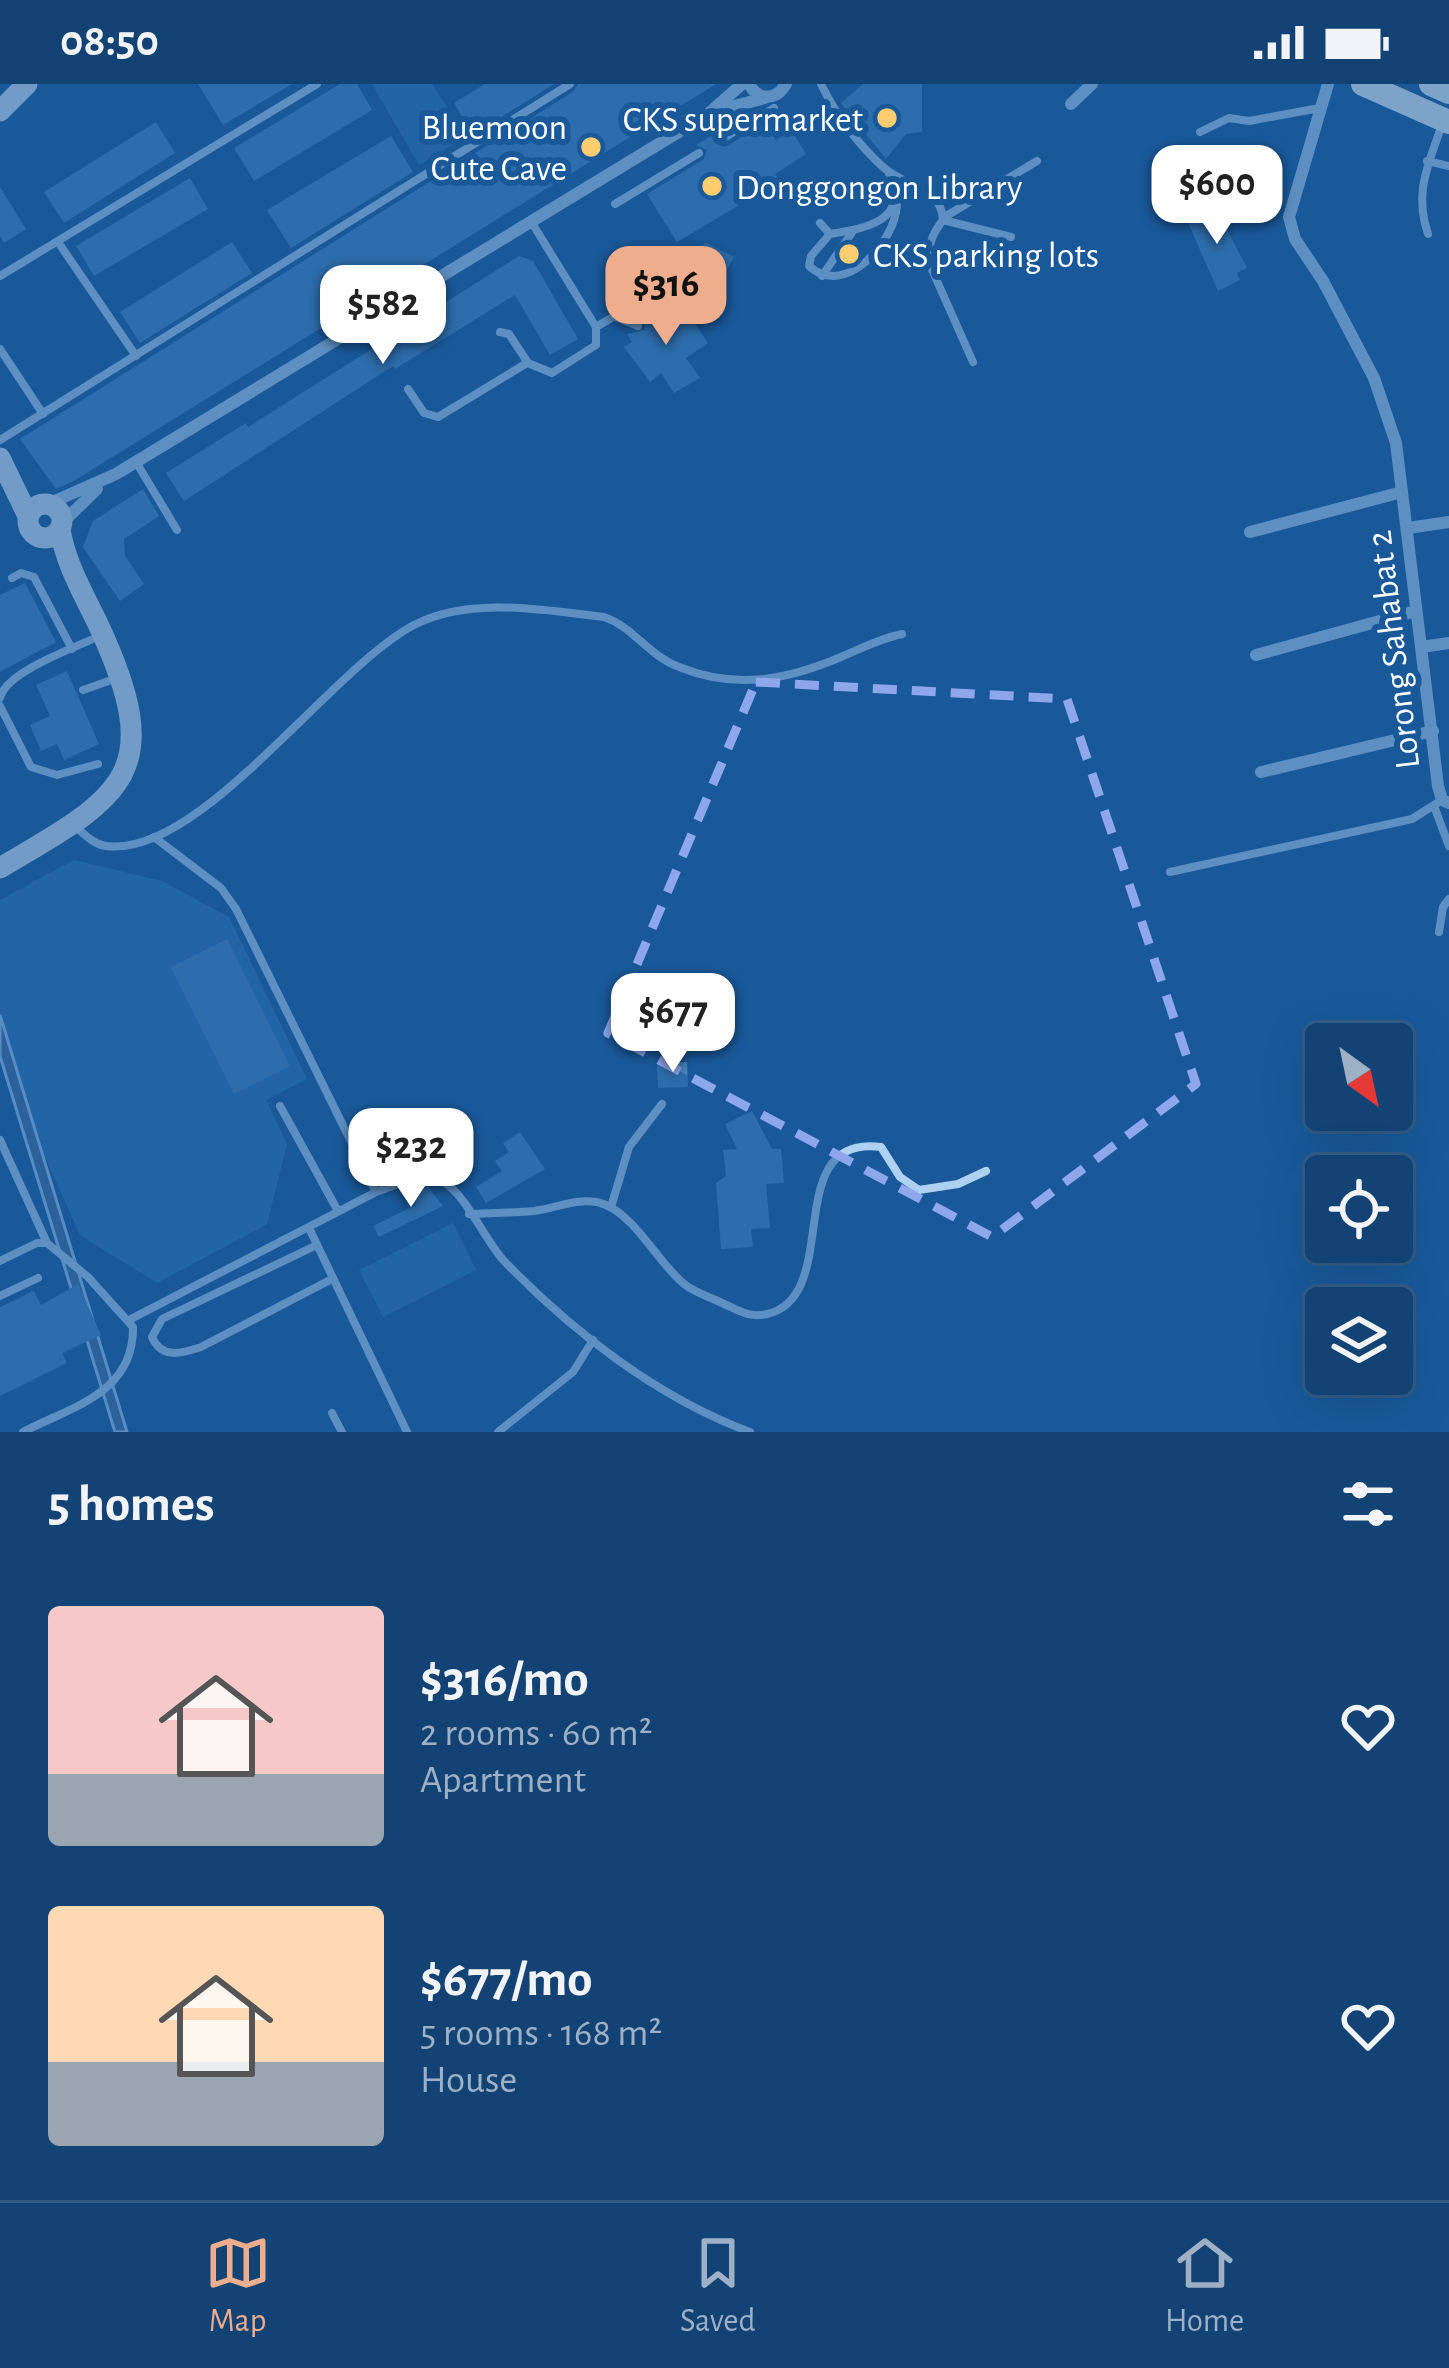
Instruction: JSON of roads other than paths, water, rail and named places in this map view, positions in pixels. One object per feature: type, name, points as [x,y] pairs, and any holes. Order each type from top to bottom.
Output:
[{"type":"main road","points":[[1363,84],[1446,121]]},
{"type":"main road","points":[[1431,84],[1449,92]]},
{"type":"street","points":[[0,111],[27,84]]},
{"type":"street","points":[[46,519],[708,114],[745,84],[770,103]]},
{"type":"street","points":[[708,114],[770,103],[786,84]]},
{"type":"street","points":[[1071,104],[1091,84]]},
{"type":"street","name":"Lorong Sahabat 2","points":[[1328,84],[1289,217],[1291,230],[1324,281],[1374,378],[1396,442],[1433,731],[1442,757],[1442,803]]},
{"type":"street","points":[[0,868],[74,825],[111,793],[133,750],[132,722],[103,635],[46,519],[2,461]]},
{"type":"street","points":[[46,519],[116,474]]},
{"type":"street","points":[[1250,532],[1402,492]]},
{"type":"street","points":[[1408,529],[1449,522]]},
{"type":"street","points":[[1256,655],[1416,611]]},
{"type":"street","points":[[1422,647],[1449,643]]},
{"type":"street","points":[[1261,772],[1433,731]]},
{"type":"lane","points":[[0,276],[317,84]]},
{"type":"lane","points":[[0,440],[570,84]]},
{"type":"lane","points":[[821,84],[850,130],[888,172],[898,193],[897,205],[889,232],[854,272],[839,278],[811,270],[809,261],[830,234],[854,230],[889,214],[897,205]]},
{"type":"lane","points":[[722,139],[770,103],[784,118]]},
{"type":"lane","points":[[1200,132],[1229,118],[1250,121],[1320,108]]},
{"type":"lane","points":[[1427,233],[1420,211],[1427,161],[1446,121]]},
{"type":"lane","points":[[615,204],[699,153]]},
{"type":"lane","points":[[973,362],[929,262],[933,232],[943,219],[1037,161]]},
{"type":"lane","points":[[1427,161],[1449,166]]},
{"type":"lane","points":[[888,172],[931,193],[943,219]]},
{"type":"lane","points":[[943,219],[1011,237]]},
{"type":"lane","points":[[500,332],[508,334],[528,363],[557,372],[596,345],[596,327],[531,221]]},
{"type":"lane","points":[[820,224],[830,234]]},
{"type":"lane","points":[[822,276],[854,230]]},
{"type":"lane","points":[[58,242],[136,356]]},
{"type":"lane","points":[[670,291],[687,266]]},
{"type":"lane","points":[[596,327],[663,288],[672,296],[667,315]]},
{"type":"lane","points":[[613,316],[638,326]]},
{"type":"lane","points":[[0,349],[43,414]]},
{"type":"lane","points":[[408,389],[424,413],[438,417],[528,363]]},
{"type":"lane","points":[[136,462],[177,530]]},
{"type":"lane","points":[[12,578],[21,573],[34,578],[72,649]]},
{"type":"lane","points":[[74,825],[92,841],[107,846],[154,838],[201,809],[244,773],[385,644],[414,625],[464,608],[604,617],[620,622],[638,643],[680,668],[757,682],[803,672],[868,643],[902,634]]},
{"type":"lane","points":[[98,764],[57,775],[31,767],[0,702],[2,688],[15,676],[103,635]]},
{"type":"lane","points":[[83,690],[118,678]]},
{"type":"lane","points":[[1170,872],[1412,818],[1442,803],[1449,846]]},
{"type":"lane","points":[[154,838],[221,888],[236,909],[376,1192]]},
{"type":"lane","points":[[1439,932],[1449,898]]},
{"type":"lane","points":[[611,1207],[629,1147],[662,1104]]},
{"type":"lane","points":[[280,1106],[338,1211]]},
{"type":"lane","points":[[0,1140],[46,1243],[88,1277],[129,1320],[134,1346],[122,1375],[103,1391],[23,1432]]},
{"type":"lane","points":[[469,1214],[536,1211],[584,1200],[611,1207],[686,1286],[750,1316],[763,1315],[796,1300],[821,1187],[833,1160],[845,1150],[857,1144],[881,1147],[900,1177],[919,1190],[958,1184],[986,1172]]},
{"type":"lane","points":[[129,1320],[376,1192],[425,1174],[436,1175],[496,1252],[592,1340],[659,1388],[750,1432]]},
{"type":"lane","points":[[309,1228],[407,1432]]},
{"type":"lane","points":[[0,1261],[46,1243]]},
{"type":"lane","points":[[316,1245],[162,1319],[152,1337],[156,1347],[166,1353],[201,1347],[332,1279]]},
{"type":"lane","points":[[0,1296],[38,1278]]},
{"type":"lane","points":[[498,1432],[572,1372],[592,1340]]},
{"type":"lane","points":[[332,1413],[342,1432]]},
{"type":"place","name":"CKS supermarket","points":[[887,118]]},
{"type":"place","name":"Bluemoon Cute Cave","points":[[591,147]]},
{"type":"place","name":"Donggongon Library","points":[[712,186]]},
{"type":"place","name":"CKS parking lots","points":[[849,254]]}]
